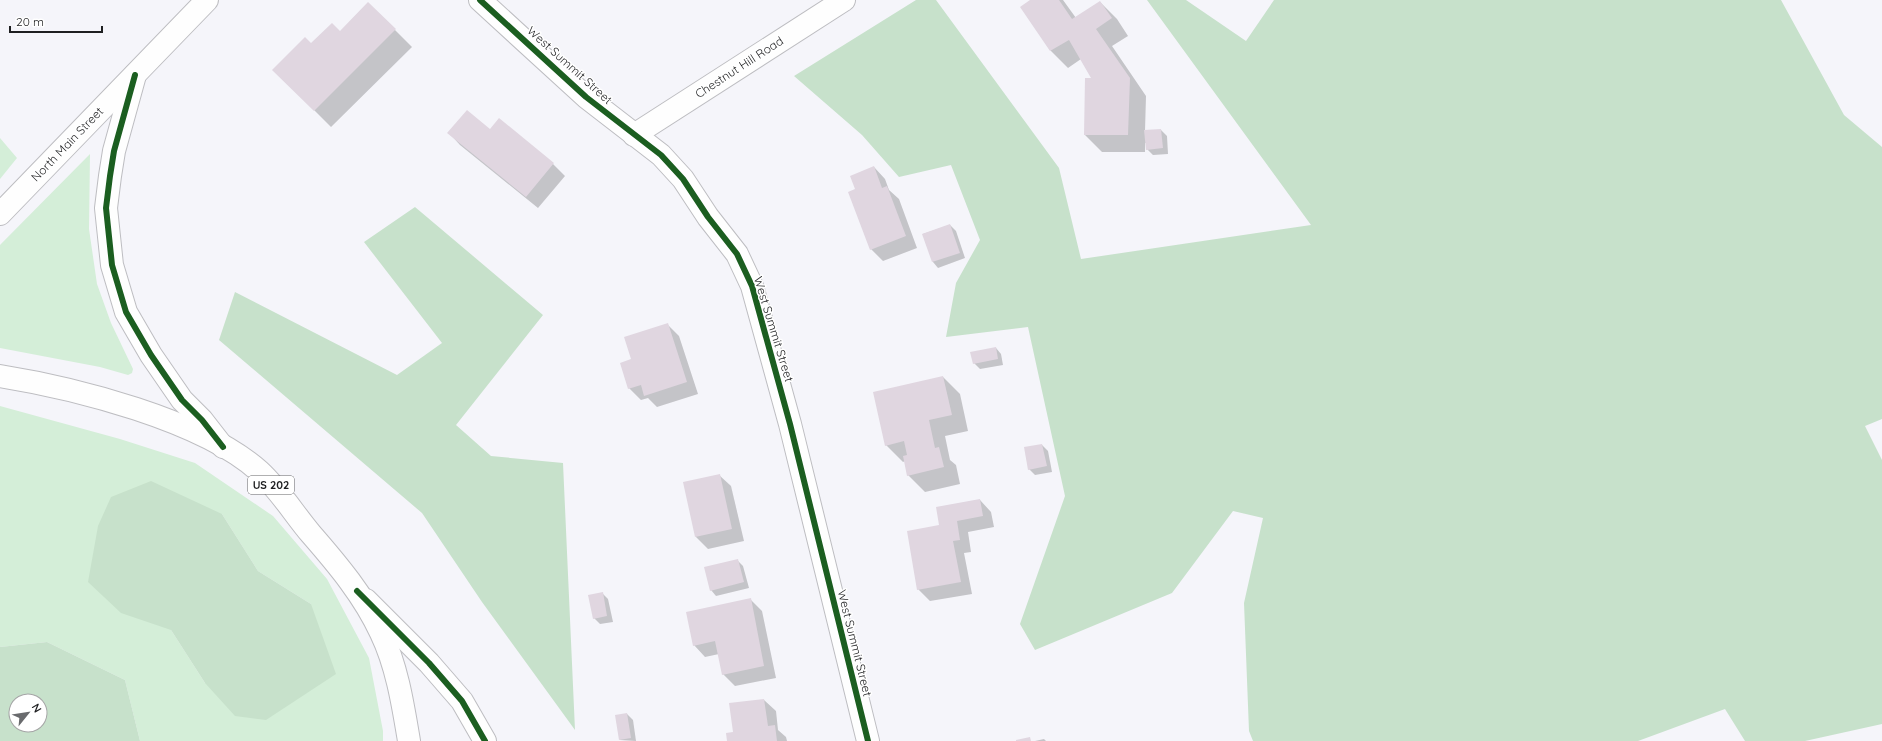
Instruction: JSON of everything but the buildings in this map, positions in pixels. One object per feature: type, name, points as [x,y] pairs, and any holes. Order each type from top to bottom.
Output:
[{"type":"street","name":"North Main Street","points":[[0,214],[206,0]]},
{"type":"street","name":"West Summit Street","points":[[480,0],[586,97],[661,155],[683,179],[708,217],[736,254],[752,286],[790,424],[868,741]]},
{"type":"street","name":"Chestnut Hill Road","points":[[634,135],[844,0]]},
{"type":"street","name":"North Main Street","points":[[135,75],[114,151],[106,208],[112,265],[126,312],[151,355],[182,400],[223,447]]},
{"type":"street","name":"US 202","points":[[0,376],[91,396],[142,411],[184,428],[223,447],[236,454],[259,472],[343,571],[357,591],[382,633],[390,655],[409,741]]},
{"type":"street","points":[[357,591],[424,658],[462,701],[485,741]]},
{"type":"green space","points":[[916,0],[936,0],[1059,168],[1081,259],[1311,225],[1147,0],[1186,0],[1246,41],[1274,0],[1781,0],[1844,115],[1882,147],[1882,419],[1865,426],[1882,460],[1882,724],[1805,741],[1745,741],[1725,709],[1638,741],[1253,741],[1249,731],[1244,603],[1263,518],[1233,511],[1172,593],[1035,650],[1020,624],[1065,496],[1028,327],[946,337],[956,283],[980,240],[951,165],[899,177],[862,135],[794,76]]},
{"type":"green space","points":[[0,138],[17,158],[0,179]]},
{"type":"green space","points":[[90,154],[89,229],[97,284],[111,323],[133,369],[132,373],[128,375],[100,367],[0,348],[0,245]]},
{"type":"green space","points":[[415,207],[543,315],[456,425],[491,456],[563,463],[575,730],[482,602],[422,513],[219,340],[235,292],[397,375],[442,343],[364,242]]},
{"type":"green space","points":[[0,406],[120,439],[195,463],[273,516],[327,579],[369,658],[383,731],[383,741],[140,741],[125,680],[47,642],[0,647]],"holes":[[[222,514],[258,571],[311,604],[205,683],[171,630]]]},
{"type":"green space","points":[[151,481],[222,514],[258,571],[311,604],[336,674],[266,720],[235,716],[205,683],[171,630],[121,613],[88,582],[98,526],[111,497]]},
{"type":"green space","points":[[47,642],[125,680],[140,741],[0,741],[0,647]]},
{"type":"cycle path","points":[[480,0],[586,97],[661,155],[683,179],[708,217],[737,254],[752,286],[790,424],[868,741]]},
{"type":"cycle path","points":[[135,75],[114,151],[106,208],[112,265],[126,312],[151,355],[182,400],[202,420],[223,447]]},
{"type":"cycle path","points":[[357,591],[429,663],[462,701],[485,741]]}]
